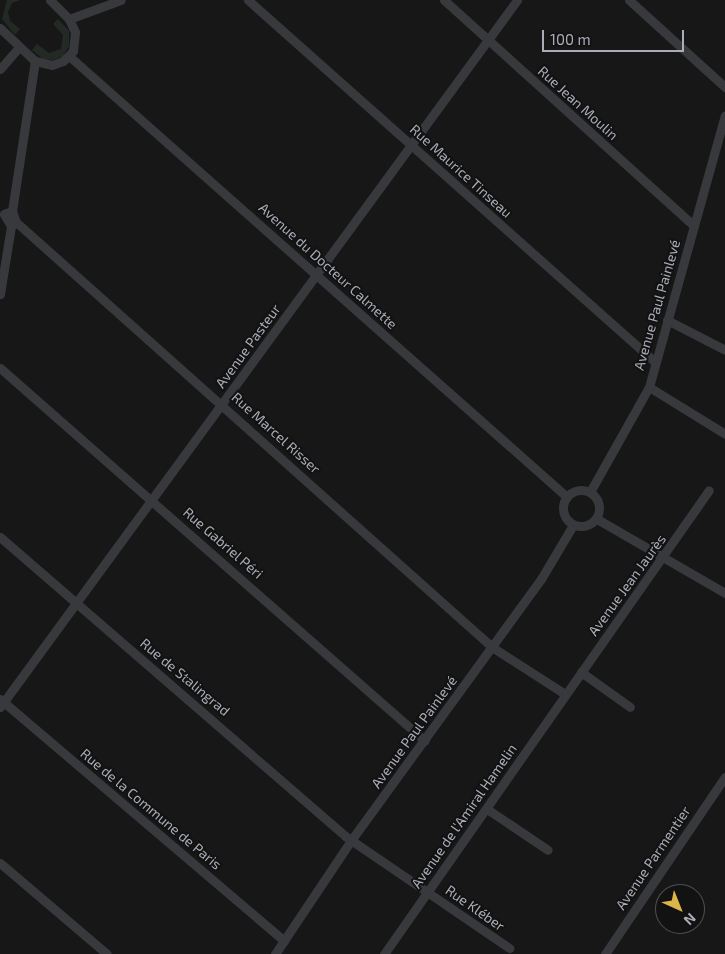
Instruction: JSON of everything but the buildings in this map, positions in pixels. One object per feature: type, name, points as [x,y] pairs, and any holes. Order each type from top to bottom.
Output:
[{"type":"street","points":[[2,33],[35,61],[52,65],[69,56],[74,46],[75,32],[69,19],[50,0]]},
{"type":"street","points":[[69,19],[121,0]]},
{"type":"street","name":"Rue Maurice Tinseau","points":[[248,0],[655,362]]},
{"type":"street","name":"Rue Jean Moulin","points":[[444,0],[694,226]]},
{"type":"street","name":"Avenue Pasteur","points":[[1,703],[77,603],[517,0]]},
{"type":"street","points":[[629,0],[725,87]]},
{"type":"street","points":[[0,68],[18,48]]},
{"type":"street","name":"Avenue du Docteur Calmette","points":[[69,56],[567,496]]},
{"type":"street","points":[[0,294],[13,224],[5,212],[35,61]]},
{"type":"street","name":"Avenue Paul Painlevé","points":[[590,492],[649,387],[725,115]]},
{"type":"street","name":"Rue Marcel Risser","points":[[13,224],[222,405],[492,648],[565,694]]},
{"type":"street","points":[[667,320],[725,350]]},
{"type":"street","name":"Rue Gabriel Péri","points":[[0,368],[425,741]]},
{"type":"street","points":[[649,387],[725,434]]},
{"type":"street","name":"Avenue Jean Jaurès","points":[[565,694],[663,558],[709,490]]},
{"type":"street","points":[[578,491],[590,492],[599,508],[597,519],[582,526],[573,525],[563,507],[567,496],[578,491]]},
{"type":"street","points":[[597,519],[725,593]]},
{"type":"street","name":"Avenue Paul Painlevé","points":[[275,954],[352,839],[542,579],[573,525]]},
{"type":"street","name":"Rue de Stalingrad","points":[[0,537],[352,839]]},
{"type":"street","points":[[581,672],[630,707]]},
{"type":"street","name":"Avenue de l'Amiral Hamelin","points":[[384,954],[565,694]]},
{"type":"street","name":"Rue de la Commune de Paris","points":[[1,703],[284,941]]},
{"type":"street","name":"Avenue Parmentier","points":[[605,954],[725,777]]},
{"type":"street","points":[[487,808],[548,850]]},
{"type":"street","name":"Rue Kléber","points":[[352,839],[509,948]]},
{"type":"street","points":[[0,863],[107,954]]},
{"type":"shaded area","points":[[7,0],[20,0],[12,3],[8,12],[10,21],[20,29],[15,35],[2,19]]},
{"type":"shaded area","points":[[58,19],[69,31],[69,46],[63,56],[53,60],[43,59],[32,50],[37,44],[49,53],[61,49],[63,35],[53,24]]}]
